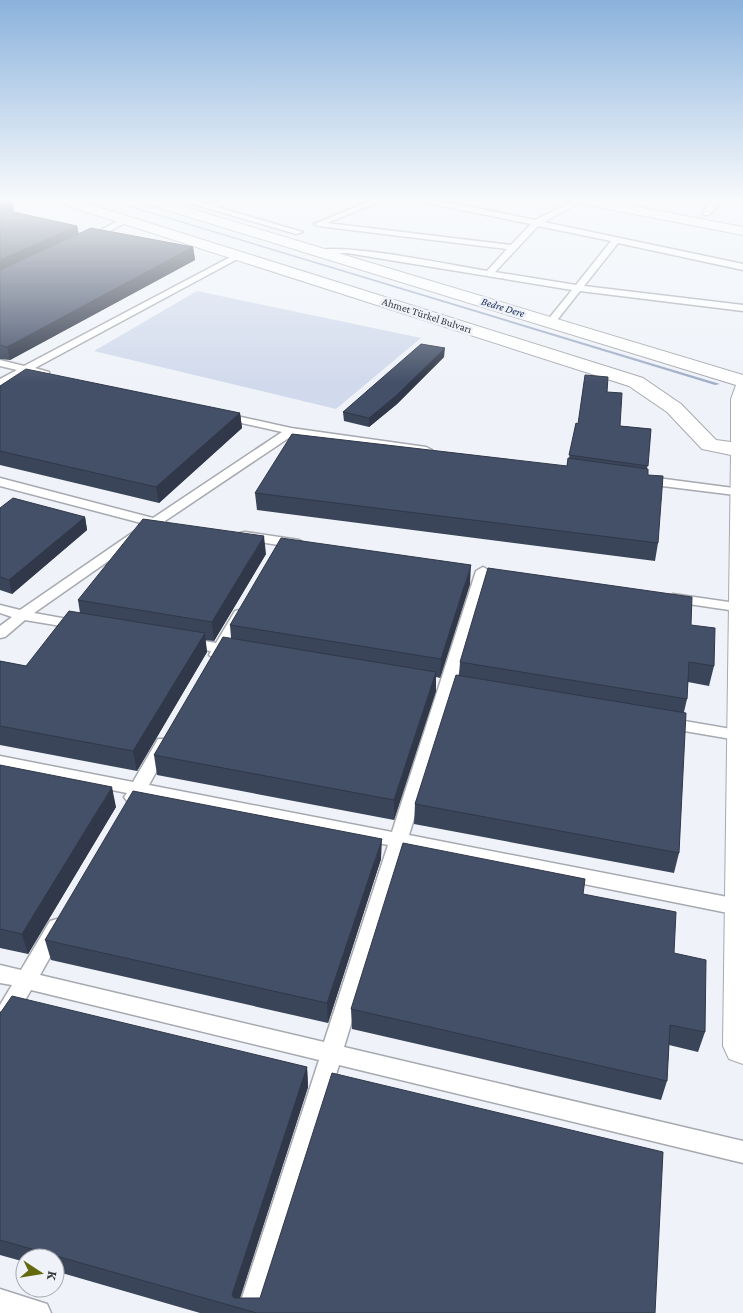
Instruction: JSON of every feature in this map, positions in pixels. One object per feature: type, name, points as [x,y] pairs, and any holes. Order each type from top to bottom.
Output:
[{"type":"street","name":"Ahmet Türkel Bulvarı","points":[[256,261],[636,382],[674,408],[709,445],[742,451]]},
{"type":"street","points":[[351,261],[743,381]]},
{"type":"street","points":[[743,388],[741,400],[743,1046]]},
{"type":"lane","points":[[0,383],[229,261]]},
{"type":"lane","points":[[410,261],[577,288],[743,308]]},
{"type":"lane","points":[[489,274],[502,261]]},
{"type":"lane","points":[[551,322],[599,261]]},
{"type":"lane","points":[[716,261],[743,267]]},
{"type":"lane","points":[[0,363],[53,376]]},
{"type":"lane","points":[[215,414],[291,431],[438,452]]},
{"type":"lane","points":[[0,634],[22,615],[291,431]]},
{"type":"lane","points":[[633,478],[741,493]]},
{"type":"lane","points":[[0,482],[154,523],[174,526]]},
{"type":"lane","points":[[233,534],[311,546]]},
{"type":"lane","points":[[273,558],[282,542]]},
{"type":"lane","points":[[250,1313],[483,571]]},
{"type":"lane","points":[[656,596],[742,608]]},
{"type":"lane","points":[[205,673],[249,599]]},
{"type":"lane","points":[[0,609],[22,615],[97,628]]},
{"type":"lane","points":[[173,640],[250,653]]},
{"type":"lane","points":[[427,683],[466,690]]},
{"type":"lane","points":[[654,721],[742,736]]},
{"type":"lane","points":[[123,814],[171,731]]},
{"type":"lane","points":[[0,762],[743,908]]},
{"type":"lane","points":[[0,1024],[64,914]]},
{"type":"lane","points":[[0,974],[743,1152]]},
{"type":"lane","points":[[0,1302],[38,1313]]},
{"type":"shaded area","points":[[197,291],[421,338],[336,409],[94,351]]},
{"type":"building","points":[[19,261],[166,261],[7,347],[0,345],[0,270]]},
{"type":"building","points":[[421,344],[445,348],[397,395],[369,418],[343,412]]},
{"type":"building","points":[[26,369],[240,413],[156,487],[0,451],[0,386]]},
{"type":"building","points":[[585,375],[608,377],[607,392],[622,393],[620,426],[651,429],[648,466],[569,455],[576,423],[578,424]]},
{"type":"building","points":[[292,434],[567,466],[568,458],[648,469],[648,475],[663,476],[658,543],[255,493]]},
{"type":"building","points":[[13,498],[85,517],[9,580],[0,577],[0,508]]},
{"type":"building","points":[[143,519],[264,536],[212,622],[78,600]]},
{"type":"building","points":[[281,538],[471,565],[441,659],[230,625]]},
{"type":"building","points":[[488,568],[692,597],[691,625],[715,628],[714,666],[689,662],[687,699],[460,662]]},
{"type":"building","points":[[69,611],[205,633],[133,751],[0,726],[0,661],[26,666]]},
{"type":"building","points":[[223,637],[436,672],[394,800],[154,755]]},
{"type":"building","points":[[456,675],[686,713],[679,853],[415,804]]},
{"type":"building","points":[[0,765],[112,787],[22,934],[0,929]]},
{"type":"building","points":[[133,791],[382,839],[327,1003],[45,940]]},
{"type":"building","points":[[403,843],[585,879],[583,894],[676,912],[674,953],[706,960],[705,1032],[670,1025],[667,1081],[351,1009]]},
{"type":"building","points":[[12,996],[307,1067],[232,1295],[234,1298],[260,1298],[332,1073],[663,1152],[655,1313],[257,1313],[65,1258],[65,1248],[28,1248],[0,1240],[1,1012]]},
{"type":"waterway","name":"Bedre Dere","points":[[311,261],[717,384]]}]
